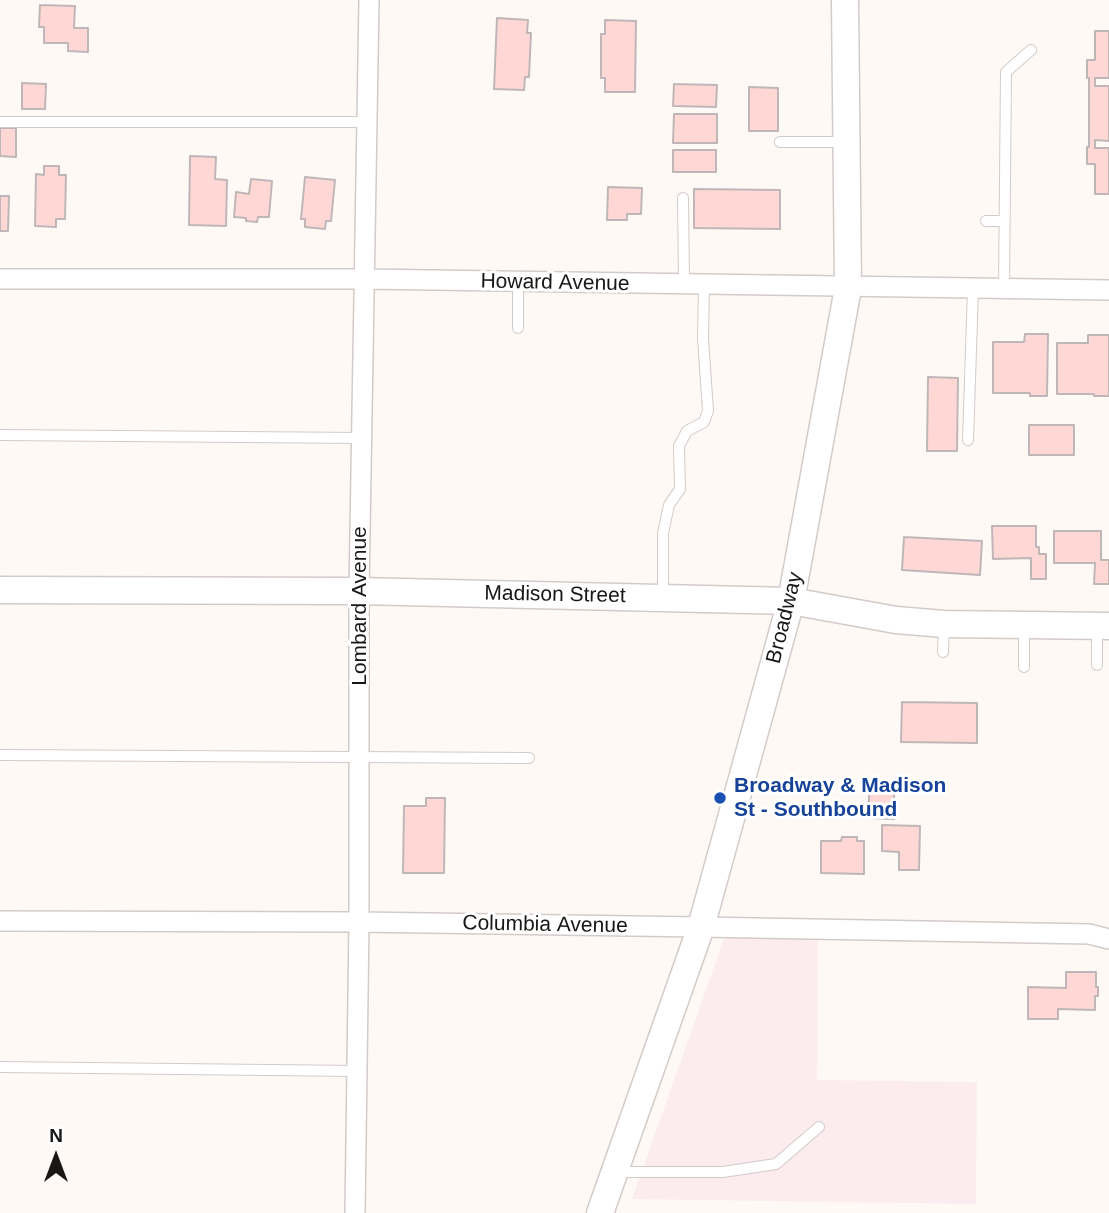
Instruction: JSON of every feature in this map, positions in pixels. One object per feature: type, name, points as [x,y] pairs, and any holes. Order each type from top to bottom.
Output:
[{"type":"street","name":"Lombard Avenue","points":[[355,1213],[359,922],[359,591],[369,0]]},
{"type":"street","name":"Broadway","points":[[600,1213],[701,926],[791,601],[848,288],[845,0]]},
{"type":"street","name":"Howard Avenue","points":[[0,279],[365,279],[1109,290]]},
{"type":"street","name":"Madison Street","points":[[0,590],[359,591],[791,601],[896,620],[944,624],[1103,626]]},
{"type":"street","name":"Columbia Avenue","points":[[0,921],[701,926],[1089,934],[1109,939]]},
{"type":"lane","points":[[1004,289],[1006,72],[1031,50]]},
{"type":"lane","points":[[0,122],[367,122]]},
{"type":"lane","points":[[780,142],[846,142]]},
{"type":"lane","points":[[663,598],[663,534],[669,505],[680,489],[680,446],[687,431],[704,422],[708,411],[703,338],[683,198]]},
{"type":"lane","points":[[986,221],[1004,221]]},
{"type":"lane","points":[[518,282],[518,328]]},
{"type":"lane","points":[[968,440],[973,289]]},
{"type":"lane","points":[[0,435],[362,438]]},
{"type":"lane","points":[[943,652],[944,624]]},
{"type":"lane","points":[[1024,625],[1024,667]]},
{"type":"lane","points":[[1097,665],[1103,626]]},
{"type":"lane","points":[[0,755],[529,758]]},
{"type":"lane","points":[[0,1068],[357,1071]]},
{"type":"lane","points":[[614,1172],[723,1172],[776,1164],[819,1127]]},
{"type":"shaded area","points":[[725,936],[818,938],[817,1080],[977,1082],[976,1204],[632,1199]]},
{"type":"building","points":[[40,5],[75,6],[74,28],[88,28],[88,52],[68,51],[68,43],[44,43],[44,27],[39,27]]},
{"type":"building","points":[[497,18],[528,20],[527,33],[531,33],[529,77],[525,77],[524,90],[494,89]]},
{"type":"building","points":[[605,20],[636,21],[635,92],[605,92],[605,78],[601,78],[601,34],[605,34]]},
{"type":"building","points":[[1095,31],[1109,31],[1109,78],[1095,78],[1095,86],[1109,86],[1109,141],[1095,140],[1095,148],[1109,148],[1109,194],[1095,194],[1095,164],[1087,164],[1087,60],[1095,60]]},
{"type":"building","points":[[22,83],[46,84],[45,109],[22,109]]},
{"type":"building","points":[[674,84],[717,85],[716,107],[673,106]]},
{"type":"building","points":[[749,87],[778,88],[778,131],[749,131]]},
{"type":"building","points":[[674,114],[717,114],[717,143],[673,143]]},
{"type":"building","points":[[0,128],[16,128],[16,157],[0,156]]},
{"type":"building","points":[[673,150],[716,150],[716,172],[673,172]]},
{"type":"building","points":[[190,156],[216,157],[215,179],[227,180],[226,226],[189,225]]},
{"type":"building","points":[[44,166],[59,166],[59,175],[66,175],[65,219],[56,219],[56,227],[35,226],[36,174],[44,175]]},
{"type":"building","points":[[305,177],[335,180],[331,221],[326,221],[325,229],[305,227],[305,219],[301,219]]},
{"type":"building","points":[[251,179],[272,181],[269,217],[258,217],[257,222],[234,217],[236,192],[249,194]]},
{"type":"building","points":[[608,187],[642,188],[641,214],[627,214],[627,220],[607,220]]},
{"type":"building","points":[[694,189],[780,190],[780,229],[694,228]]},
{"type":"building","points":[[0,196],[9,196],[8,231],[0,231]]},
{"type":"building","points":[[1025,334],[1048,334],[1047,396],[993,393],[993,342],[1024,342]]},
{"type":"building","points":[[1088,335],[1109,335],[1109,396],[1057,394],[1057,343],[1088,343]]},
{"type":"building","points":[[928,377],[958,378],[957,451],[927,451]]},
{"type":"building","points":[[1029,425],[1074,425],[1074,455],[1029,455]]},
{"type":"building","points":[[992,526],[1036,526],[1036,547],[1039,547],[1039,554],[1046,554],[1046,579],[1031,579],[1031,558],[993,559]]},
{"type":"building","points":[[1054,531],[1101,531],[1101,560],[1109,560],[1109,584],[1094,584],[1095,563],[1054,563]]},
{"type":"building","points":[[904,537],[982,541],[980,575],[902,570]]},
{"type":"building","points":[[902,702],[977,703],[977,743],[901,742]]},
{"type":"building","points":[[869,791],[894,791],[894,819],[869,818]]},
{"type":"building","points":[[426,798],[445,798],[444,873],[403,873],[404,806],[426,806]]},
{"type":"building","points":[[882,825],[920,826],[919,870],[899,870],[899,852],[882,851]]},
{"type":"building","points":[[842,837],[857,837],[857,841],[864,841],[864,874],[821,873],[821,841],[841,841]]},
{"type":"building","points":[[1066,972],[1096,972],[1098,996],[1095,996],[1095,1010],[1058,1009],[1058,1019],[1028,1019],[1028,987],[1066,988]]},
{"type":"place","name":"Broadway & Madison St - Southbound","points":[[720,798]]}]
